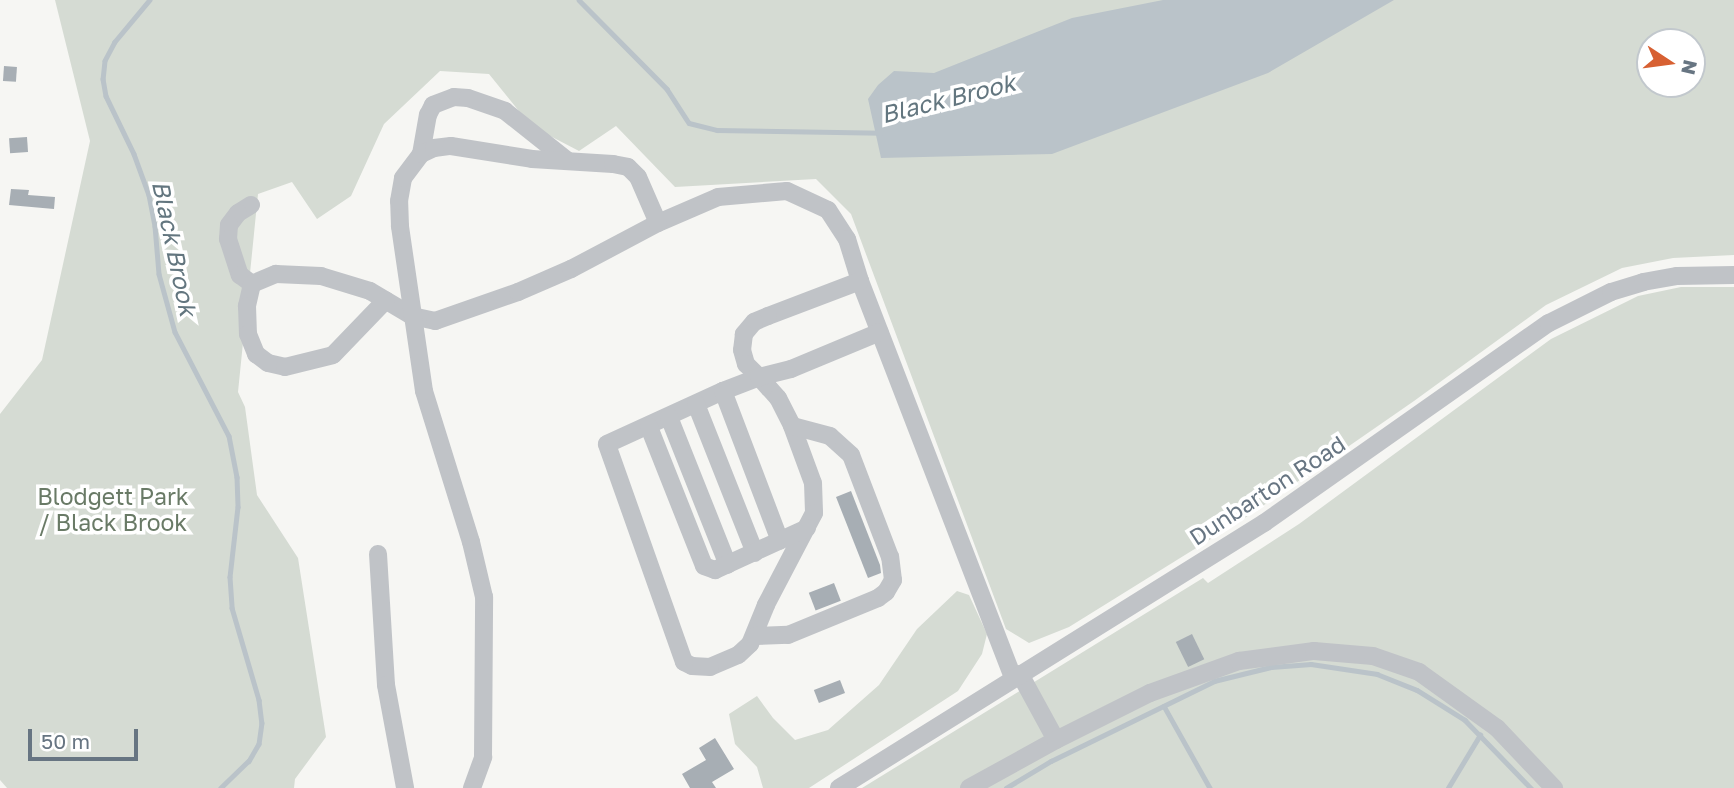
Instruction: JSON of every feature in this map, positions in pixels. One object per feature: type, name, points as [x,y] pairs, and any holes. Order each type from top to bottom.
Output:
[{"type":"street","points":[[421,154],[428,115],[433,105],[454,97],[468,98],[505,111],[568,161]]},
{"type":"street","points":[[472,788],[484,757],[484,597],[471,542],[424,391],[412,316],[399,201],[403,178],[421,154],[433,148],[451,146],[628,167],[638,177],[658,223]]},
{"type":"street","points":[[252,284],[276,274],[321,276],[370,291],[412,316],[435,321],[488,305],[571,269],[658,223],[719,197],[787,191],[809,198],[836,219],[847,239],[860,281],[1016,676],[1056,740]]},
{"type":"street","points":[[251,205],[238,213],[229,225],[228,239],[240,275],[252,284]]},
{"type":"street","name":"Dunbarton Road","points":[[839,788],[1308,494],[1521,342],[1580,306],[1643,282],[1677,276],[1734,275]]},
{"type":"street","points":[[860,281],[754,322],[744,334],[742,350],[746,364],[759,377],[778,398],[792,426],[815,499],[807,528],[771,595],[755,636],[744,650],[727,661],[710,667],[692,666],[684,662],[607,444],[723,391],[759,377],[791,369],[880,332]]},
{"type":"street","points":[[252,284],[247,306],[248,334],[256,354],[268,363],[285,367],[333,355],[386,300]]},
{"type":"street","points":[[723,391],[780,541]]},
{"type":"street","points":[[696,404],[755,553]]},
{"type":"street","points":[[669,417],[728,565]]},
{"type":"street","points":[[755,636],[788,635],[878,598],[886,592],[893,580],[891,557],[850,455],[830,436],[792,426]]},
{"type":"street","points":[[649,427],[704,566],[715,569],[728,565],[807,528]]},
{"type":"street","points":[[378,554],[386,685],[395,747],[405,788]]},
{"type":"street","points":[[970,788],[1056,740],[1150,694],[1239,661],[1314,651],[1373,656],[1419,673],[1497,728],[1554,788]]},
{"type":"green space","name":"Blodgett Park / Black Brook","points":[[55,0],[1734,0],[1734,255],[1673,258],[1622,268],[1546,305],[1251,514],[1069,627],[1029,643],[1006,629],[851,214],[816,179],[675,187],[616,126],[579,151],[531,126],[489,74],[440,71],[384,124],[351,196],[317,219],[292,182],[258,194],[238,392],[245,407],[257,495],[298,558],[326,737],[295,779],[294,788],[7,788],[0,780],[0,414],[42,360],[90,141]]},
{"type":"green space","points":[[1681,287],[1734,287],[1734,788],[862,788],[1203,578],[1208,583],[1299,524],[1551,339],[1638,296]]},
{"type":"green space","points":[[957,591],[969,595],[987,634],[982,654],[958,691],[809,788],[763,788],[757,767],[735,744],[729,714],[757,696],[773,718],[795,740],[828,730],[879,685],[917,629]]},
{"type":"water","points":[[1163,0],[1394,0],[1268,73],[1052,154],[881,158],[868,99],[878,85],[894,71],[934,73],[1072,18]]},
{"type":"building","points":[[4,66],[17,67],[16,82],[3,81]]},
{"type":"building","points":[[27,137],[28,152],[10,153],[9,138]]},
{"type":"building","points":[[11,189],[29,190],[28,195],[55,197],[54,209],[9,205]]},
{"type":"building","points":[[851,491],[880,565],[881,573],[868,578],[836,497]]},
{"type":"building","points":[[834,583],[841,601],[816,610],[809,593]]},
{"type":"building","points":[[1192,634],[1204,659],[1188,667],[1176,642]]},
{"type":"building","points":[[840,680],[845,693],[819,703],[814,690]]},
{"type":"building","points":[[715,738],[734,769],[712,782],[716,788],[690,788],[682,774],[706,760],[699,748]]},
{"type":"waterway","name":"Black Brook","points":[[150,0],[115,42],[105,61],[103,79],[106,96],[134,154],[149,195],[159,274],[175,332],[229,436],[237,477],[238,507],[230,577],[232,608],[259,700],[262,723],[259,744],[249,761],[221,788]]},
{"type":"waterway","name":"Black Brook","points":[[579,0],[667,89],[689,123],[717,130],[881,133]]},
{"type":"waterway","points":[[1006,788],[1051,761],[1214,681],[1271,667],[1311,664],[1377,674],[1417,690],[1465,720],[1531,788]]},
{"type":"waterway","points":[[1164,706],[1210,788]]},
{"type":"waterway","points":[[1448,788],[1480,735]]}]
